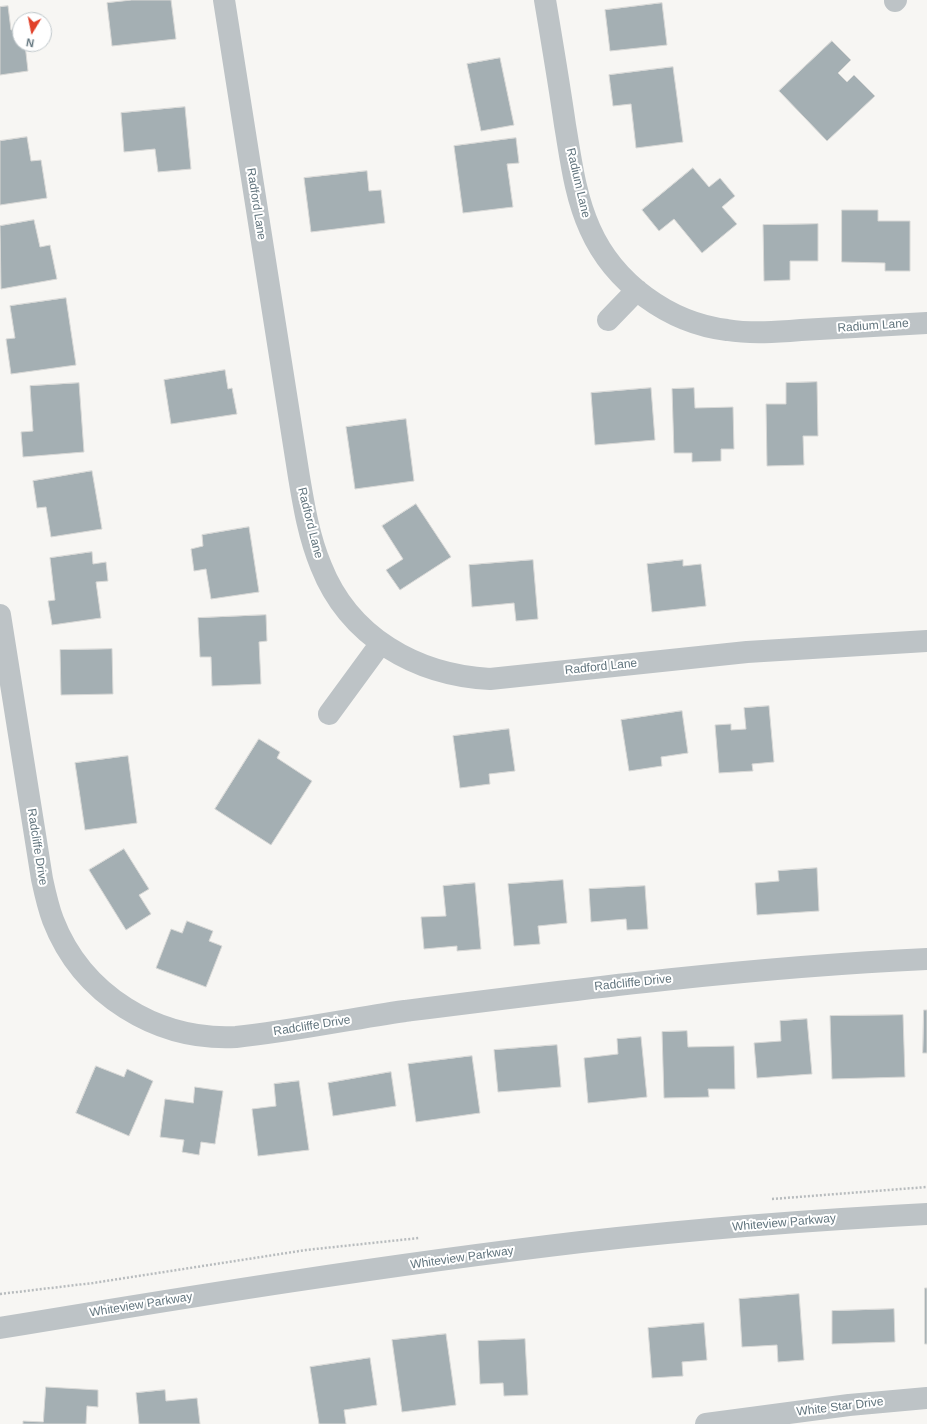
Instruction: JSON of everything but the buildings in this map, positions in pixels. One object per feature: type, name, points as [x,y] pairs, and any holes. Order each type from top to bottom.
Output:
[{"type":"street","name":"Radford Lane","points":[[224,0],[299,477],[310,533],[321,566],[335,594],[354,618],[381,643],[424,667],[456,676],[490,679],[747,652],[927,641]]},
{"type":"street","name":"Radium Lane","points":[[545,0],[572,169],[583,212],[590,230],[610,262],[637,290],[654,303],[689,321],[728,330],[767,332],[927,322]]},
{"type":"street","points":[[608,320],[637,290]]},
{"type":"street","name":"Radcliffe Drive","points":[[0,615],[42,879],[53,920],[69,952],[93,982],[123,1007],[155,1024],[191,1035],[221,1038],[236,1037],[403,1012],[613,985],[755,971],[927,959]]},
{"type":"street","points":[[329,714],[381,643]]},
{"type":"street","name":"Whiteview Parkway","points":[[0,1328],[209,1294],[575,1243],[791,1222],[927,1214]]},
{"type":"street","name":"White Star Drive","points":[[706,1424],[849,1405],[927,1398]]}]
